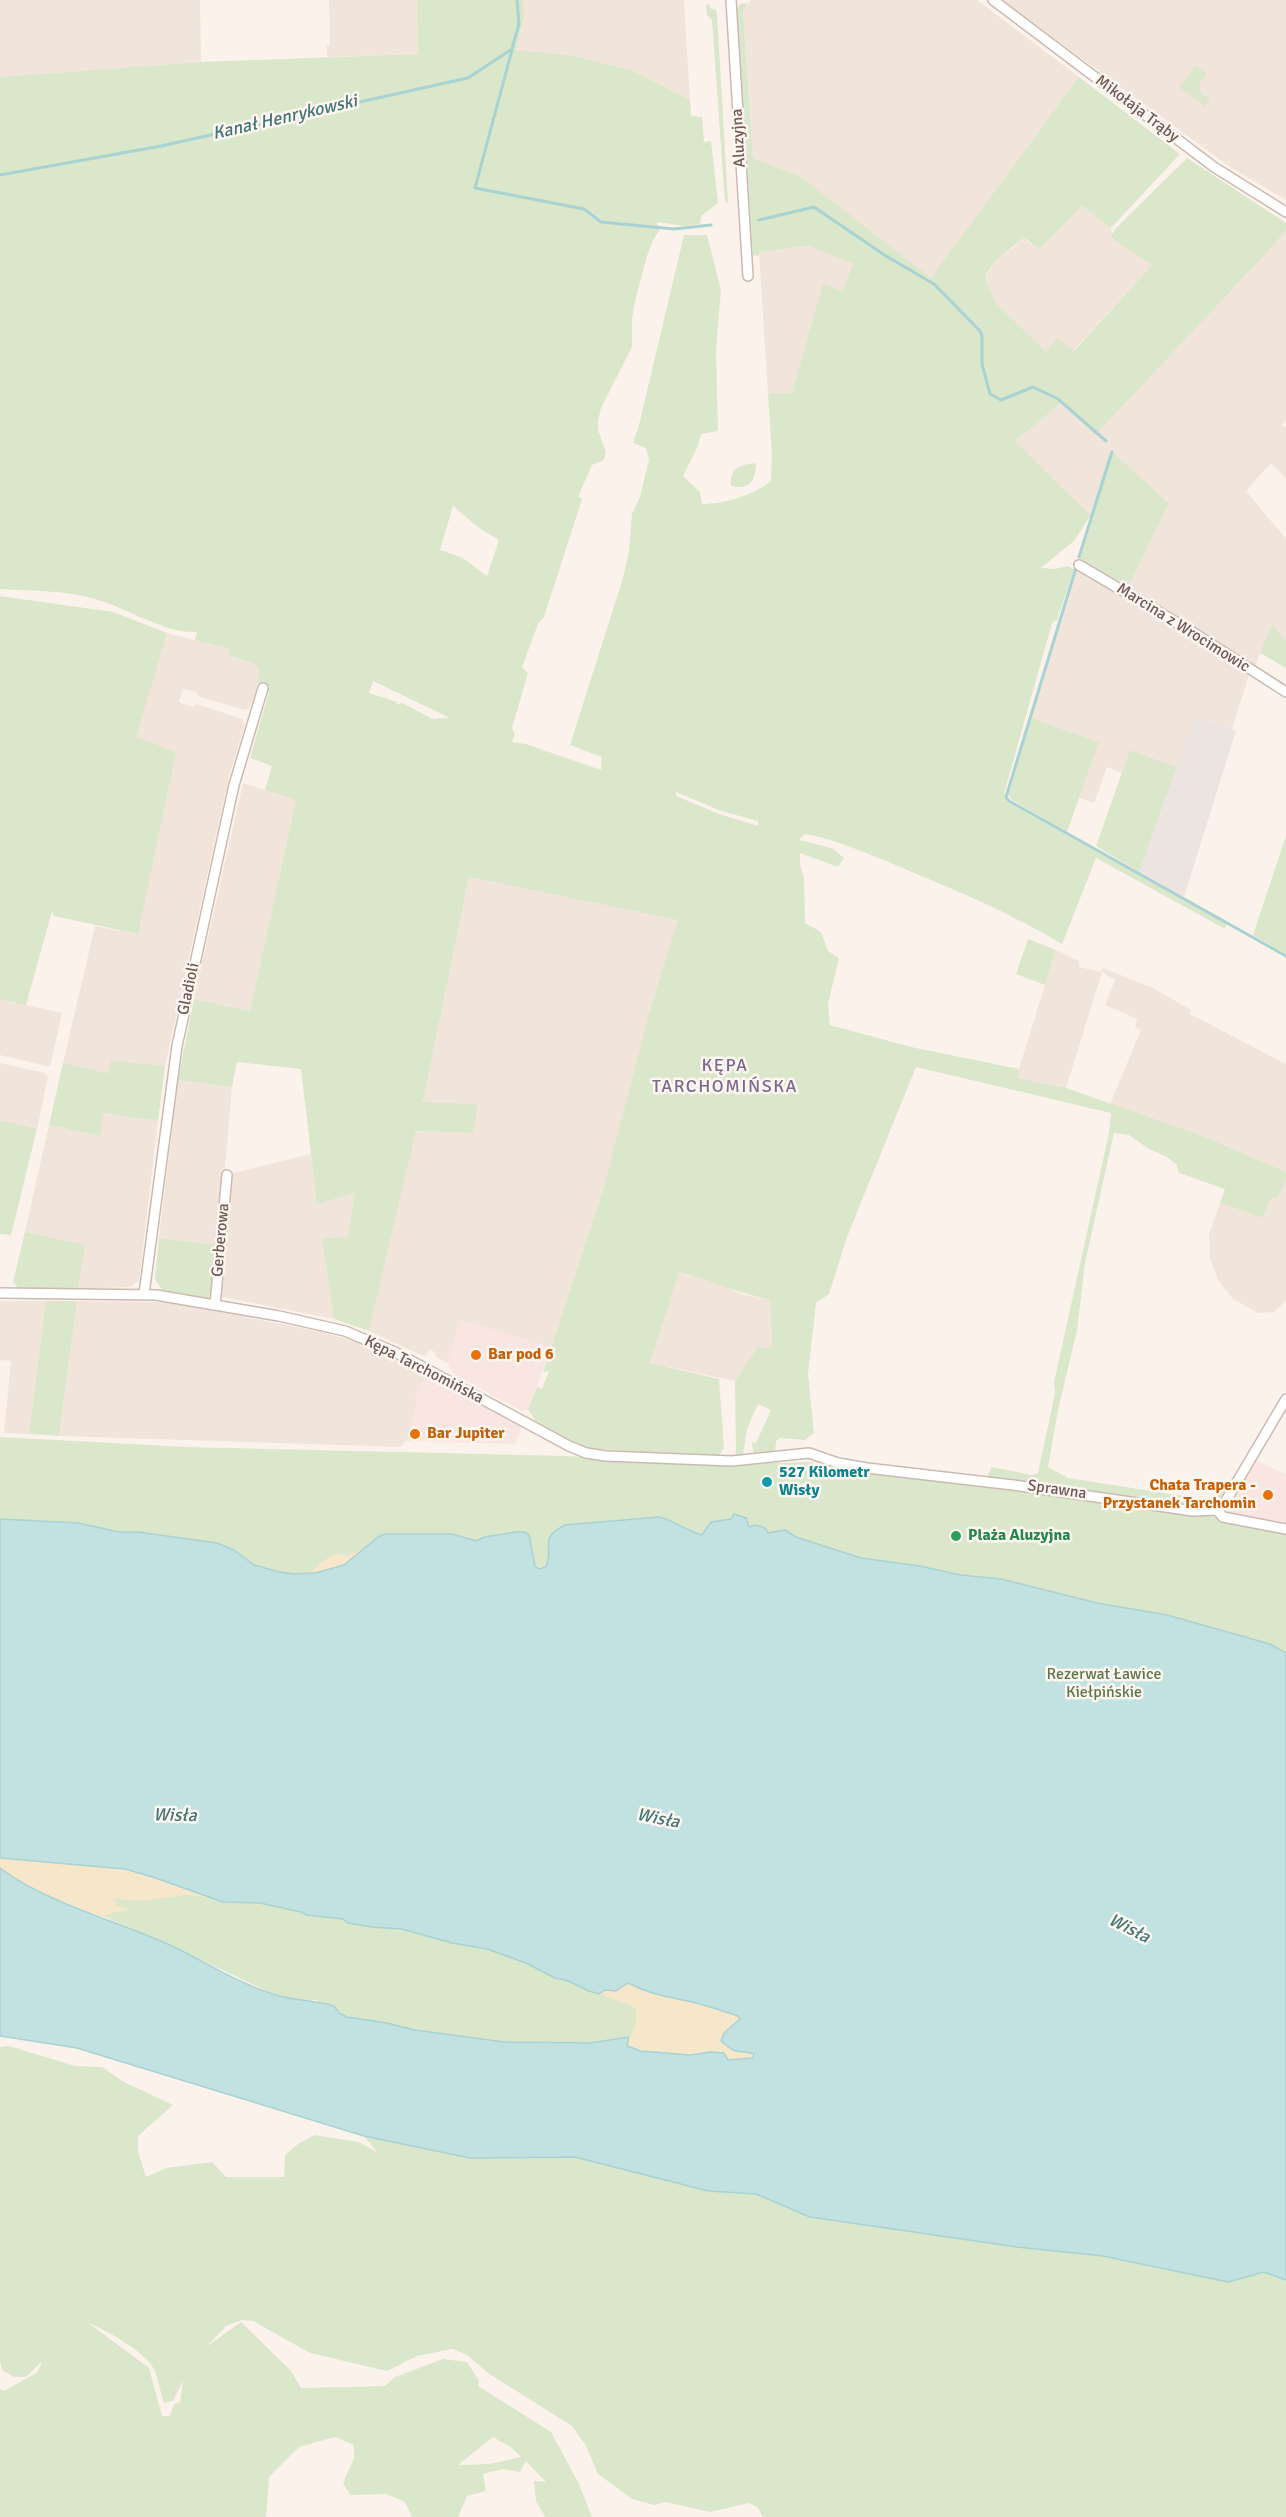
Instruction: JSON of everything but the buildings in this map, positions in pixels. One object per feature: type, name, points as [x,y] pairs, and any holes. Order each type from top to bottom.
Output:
[{"type":"street","name":"Aluzyjna","points":[[731,0],[748,276]]},
{"type":"street","name":"Mikołaja Trąby","points":[[993,0],[1214,167],[1286,212]]},
{"type":"street","name":"Marcina z Wrocimowic","points":[[1079,565],[1182,625],[1286,692]]},
{"type":"street","name":"Gladioli","points":[[144,1294],[177,1046],[234,785],[263,688]]},
{"type":"street","name":"Gerberowa","points":[[215,1305],[227,1175]]},
{"type":"street","name":"Kępa Tarchomińska","points":[[0,1293],[144,1294],[279,1316],[345,1331],[395,1352],[586,1453],[606,1456],[732,1461],[809,1453],[838,1463]]},
{"type":"street","points":[[1286,1400],[1231,1494],[1216,1510],[1223,1517],[1286,1529]]},
{"type":"street","name":"Sprawna","points":[[838,1463],[974,1479],[1193,1511],[1216,1510]]},
{"type":"shaded area","points":[[0,0],[200,0],[201,62],[0,77]]},
{"type":"shaded area","points":[[329,0],[417,0],[418,54],[327,57],[327,45],[330,45]]},
{"type":"shaded area","points":[[523,0],[684,0],[690,100],[631,70],[571,55],[516,50],[524,16]]},
{"type":"shaded area","points":[[751,0],[977,0],[1079,77],[931,279],[800,176],[753,158],[743,11]]},
{"type":"shaded area","points":[[1002,0],[1286,0],[1286,200],[1230,167]]},
{"type":"shaded area","points":[[1082,206],[1111,228],[1111,237],[1152,265],[1073,351],[1046,352],[995,302],[985,278],[997,258],[1013,248],[1023,237],[1031,244],[1042,247]]},
{"type":"shaded area","points":[[1286,230],[1286,420],[1282,425],[1286,428],[1286,479],[1271,463],[1246,491],[1286,539],[1286,641],[1272,624],[1255,666],[1128,587],[1169,503],[1110,450],[1090,516],[1015,441],[1061,403],[1094,434]]},
{"type":"shaded area","points":[[808,246],[854,262],[843,291],[823,285],[792,393],[768,393],[759,252]]},
{"type":"shaded area","points":[[1077,569],[1250,671],[1232,729],[1196,715],[1177,767],[1130,750],[1122,773],[1107,767],[1094,803],[1079,798],[1099,742],[1031,718]]},
{"type":"shaded area","points":[[167,633],[231,649],[228,655],[256,664],[261,672],[250,708],[245,710],[200,697],[196,692],[183,689],[179,702],[192,707],[197,704],[242,719],[245,724],[229,777],[165,1066],[111,1060],[109,1073],[63,1063],[95,926],[137,934],[176,752],[135,738]]},
{"type":"shaded area","points":[[1196,715],[1236,731],[1184,897],[1139,872]]},
{"type":"shaded area","points":[[243,783],[296,800],[250,1011],[194,999]]},
{"type":"shaded area","points":[[469,877],[679,920],[648,1017],[605,1188],[551,1347],[461,1320],[447,1363],[435,1356],[436,1353],[430,1349],[425,1357],[369,1331],[416,1131],[473,1133],[478,1104],[423,1103]]},
{"type":"shaded area","points":[[1056,950],[1079,961],[1079,967],[1101,972],[1103,968],[1153,988],[1191,1010],[1190,1014],[1286,1064],[1286,1172],[1203,1136],[1110,1104],[1141,1030],[1135,1027],[1137,1019],[1105,1005],[1115,980],[1102,972],[1066,1088],[1016,1078]]},
{"type":"shaded area","points":[[0,999],[62,1013],[50,1067],[0,1055]]},
{"type":"shaded area","points":[[0,1063],[45,1073],[48,1077],[37,1129],[0,1120]]},
{"type":"shaded area","points":[[178,1080],[232,1087],[218,1245],[159,1238]]},
{"type":"shaded area","points":[[103,1113],[158,1121],[139,1280],[131,1287],[78,1289],[85,1245],[25,1232],[49,1125],[99,1136]]},
{"type":"shaded area","points":[[311,1154],[317,1204],[354,1192],[348,1237],[323,1238],[334,1319],[218,1296],[233,1173]]},
{"type":"shaded area","points":[[1286,1180],[1286,1301],[1274,1312],[1258,1313],[1233,1299],[1218,1280],[1210,1258],[1209,1234],[1220,1203],[1263,1218],[1271,1198],[1277,1199]]},
{"type":"shaded area","points":[[678,1272],[723,1285],[741,1294],[770,1300],[772,1348],[758,1348],[735,1381],[650,1363]]},
{"type":"shaded area","points":[[0,1301],[46,1301],[29,1434],[4,1433],[11,1361],[0,1360]]},
{"type":"shaded area","points":[[77,1301],[168,1302],[321,1332],[368,1345],[429,1376],[425,1378],[415,1399],[418,1400],[407,1439],[401,1447],[59,1436]]},
{"type":"shaded area","points":[[461,1320],[551,1347],[528,1410],[522,1411],[455,1375],[451,1370],[447,1363]]},
{"type":"shaded area","points":[[429,1376],[523,1425],[515,1444],[404,1441],[407,1439],[418,1401],[414,1399],[425,1378]]},
{"type":"shaded area","points":[[1255,1460],[1286,1474],[1286,1526],[1225,1515],[1221,1510],[1236,1493]]},
{"type":"green space","points":[[417,0],[523,0],[524,16],[516,50],[571,55],[631,70],[690,100],[691,116],[702,117],[704,142],[711,141],[718,203],[701,216],[700,224],[684,226],[657,222],[659,231],[647,256],[635,301],[632,319],[632,347],[601,408],[598,421],[598,430],[606,452],[604,460],[592,465],[578,497],[582,499],[544,617],[538,624],[522,667],[528,673],[512,728],[515,734],[512,742],[526,744],[601,770],[602,757],[570,745],[623,578],[629,551],[632,514],[640,497],[649,459],[646,448],[633,443],[684,235],[707,235],[721,290],[716,350],[718,431],[701,434],[698,446],[683,476],[700,492],[702,504],[738,498],[771,481],[772,455],[768,393],[792,393],[823,284],[843,291],[853,263],[808,246],[759,252],[759,256],[753,255],[736,10],[740,4],[748,3],[743,11],[753,158],[800,176],[931,278],[1079,77],[1180,154],[1111,228],[1082,206],[1042,247],[1037,247],[1023,237],[997,260],[989,271],[985,278],[995,302],[1046,352],[1057,338],[1074,351],[1152,265],[1110,237],[1116,228],[1187,158],[1286,223],[1286,230],[1266,253],[1095,435],[1061,403],[1015,441],[1090,515],[1110,450],[1169,503],[1128,587],[1080,559],[1093,518],[1090,516],[1074,541],[1041,568],[1055,569],[1068,566],[1074,569],[1057,620],[1052,623],[1004,794],[1007,802],[1227,924],[1225,929],[1096,858],[1062,944],[1023,922],[942,884],[865,852],[805,834],[799,840],[832,848],[844,858],[838,867],[800,853],[800,865],[804,878],[805,923],[821,932],[828,951],[839,958],[828,1004],[830,1025],[911,1047],[1019,1069],[1017,1078],[1066,1088],[1203,1136],[1286,1172],[1286,1180],[1277,1199],[1271,1198],[1263,1218],[1220,1203],[1225,1189],[1179,1173],[1176,1164],[1167,1157],[1147,1148],[1129,1135],[1114,1133],[1085,1263],[1077,1330],[1058,1410],[1048,1467],[1068,1478],[1203,1499],[1213,1497],[1224,1486],[1231,1483],[1214,1503],[1188,1506],[986,1478],[992,1467],[1032,1475],[1038,1473],[1055,1393],[1054,1382],[1109,1133],[1111,1113],[916,1067],[847,1237],[829,1294],[816,1303],[808,1374],[814,1433],[805,1440],[780,1438],[776,1441],[775,1452],[753,1453],[752,1442],[756,1443],[771,1410],[758,1404],[747,1429],[743,1455],[736,1455],[735,1381],[758,1347],[772,1348],[770,1300],[679,1272],[650,1363],[719,1379],[724,1448],[718,1457],[583,1448],[537,1423],[528,1410],[537,1387],[542,1389],[549,1371],[543,1372],[604,1188],[648,1017],[678,920],[469,877],[423,1102],[478,1104],[473,1133],[416,1131],[369,1331],[334,1319],[322,1238],[348,1237],[354,1193],[317,1204],[301,1069],[237,1062],[232,1087],[178,1080],[194,999],[250,1011],[296,800],[265,790],[272,766],[250,758],[269,692],[257,683],[260,672],[256,664],[228,655],[230,649],[195,640],[197,632],[173,629],[89,597],[0,589],[0,77],[201,62],[418,54]],"holes":[[[453,506],[479,528],[499,540],[487,576],[463,558],[440,550]],[[373,681],[450,718],[433,719],[402,703],[396,705],[397,702],[369,693]],[[676,792],[721,811],[758,821],[758,826],[719,814],[676,796]]]},
{"type":"green space","points":[[710,4],[710,8],[716,10],[717,13],[728,202],[725,203],[712,20],[707,15],[706,5]]},
{"type":"green space","points":[[1196,65],[1207,74],[1199,84],[1201,93],[1210,99],[1205,106],[1179,87]]},
{"type":"green space","points":[[756,463],[755,475],[751,483],[743,487],[731,486],[732,475],[737,468]]},
{"type":"green space","points":[[0,596],[113,612],[167,633],[136,737],[176,752],[138,934],[54,916],[52,911],[26,1005],[0,999]]},
{"type":"green space","points":[[1272,624],[1286,641],[1286,668],[1260,653]]},
{"type":"green space","points":[[1031,718],[1099,742],[1067,832],[1012,800],[1008,795]]},
{"type":"green space","points":[[1130,750],[1177,767],[1139,872],[1096,846]]},
{"type":"green space","points":[[1286,836],[1286,954],[1253,935]]},
{"type":"green space","points":[[1028,939],[1056,950],[1045,985],[1016,974]]},
{"type":"green space","points":[[111,1060],[165,1066],[158,1121],[103,1113],[100,1136],[49,1125],[63,1063],[108,1073]]},
{"type":"green space","points":[[0,1120],[37,1129],[11,1235],[0,1234]]},
{"type":"green space","points":[[25,1232],[85,1245],[78,1289],[19,1289],[13,1282]]},
{"type":"green space","points":[[159,1238],[218,1245],[213,1297],[206,1298],[162,1290],[155,1279]]},
{"type":"green space","points":[[46,1301],[77,1301],[59,1436],[29,1434]]},
{"type":"green space","name":"Rezerwat Ławice Kiełpińskie","points":[[0,1437],[187,1447],[565,1456],[740,1464],[813,1462],[815,1466],[812,1467],[943,1477],[1163,1508],[1286,1529],[1286,1938],[0,1817]]},
{"type":"green space","points":[[0,1852],[69,1855],[351,1909],[452,1943],[487,1949],[526,1963],[851,2021],[626,2037],[590,2043],[504,2042],[415,2030],[347,2017],[316,2000],[275,1995],[170,1945],[0,1872]]},
{"type":"green space","points":[[9,2046],[75,2066],[102,2067],[122,2081],[173,2105],[138,2136],[138,2152],[146,2177],[166,2168],[212,2162],[226,2177],[284,2177],[285,2155],[314,2135],[359,2142],[378,2153],[364,2136],[470,2158],[575,2157],[708,2191],[756,2194],[811,2217],[1017,2247],[1103,2256],[1228,2282],[1264,2272],[1286,2280],[1286,2517],[763,2517],[757,2507],[749,2503],[710,2512],[665,2502],[654,2505],[632,2499],[598,2474],[586,2446],[572,2426],[488,2373],[467,2355],[452,2349],[417,2356],[387,2371],[310,2353],[253,2321],[242,2320],[226,2326],[206,2347],[241,2322],[291,2371],[301,2388],[385,2386],[395,2377],[443,2359],[467,2362],[479,2381],[478,2386],[551,2432],[579,2484],[592,2517],[545,2517],[536,2501],[534,2481],[546,2482],[526,2461],[520,2472],[503,2469],[483,2474],[486,2491],[467,2496],[458,2517],[412,2517],[405,2502],[386,2494],[350,2495],[343,2483],[354,2458],[354,2445],[335,2437],[299,2447],[269,2477],[266,2517],[0,2517],[0,2389],[4,2391],[38,2372],[42,2361],[26,2377],[14,2377],[2,2370],[0,2361],[0,2047]],"holes":[[[87,2322],[125,2342],[144,2356],[155,2371],[164,2403],[173,2401],[183,2381],[180,2402],[174,2404],[170,2416],[162,2416],[149,2368]],[[493,2437],[512,2448],[521,2457],[489,2464],[458,2465]]]},
{"type":"sand","points":[[369,1545],[344,1565],[310,1573],[321,1562],[335,1554],[349,1555]]},
{"type":"sand","points":[[0,1858],[125,1869],[212,1898],[186,1895],[143,1901],[115,1899],[117,1906],[129,1909],[105,1915],[105,1918],[24,1884],[0,1868]]},
{"type":"sand","points":[[628,1983],[651,1993],[738,2016],[740,2019],[722,2041],[735,2050],[754,2054],[753,2058],[728,2060],[724,2053],[668,2054],[627,2046],[636,2023],[636,2010],[632,2006],[599,1994],[605,1990],[616,1991]]},
{"type":"water","name":"Wisła","points":[[734,1514],[746,1518],[749,1527],[755,1525],[765,1528],[768,1533],[785,1530],[796,1537],[861,1558],[920,1566],[960,1575],[1001,1579],[1097,1603],[1167,1615],[1270,1644],[1286,1653],[1286,2280],[1264,2272],[1228,2282],[1103,2256],[1017,2247],[810,2217],[756,2194],[708,2191],[575,2157],[470,2158],[364,2136],[77,2048],[0,2036],[0,1868],[18,1880],[60,1901],[172,1946],[249,1985],[283,1997],[334,2006],[339,2013],[347,2017],[415,2030],[504,2042],[590,2043],[629,2037],[627,2046],[641,2051],[690,2055],[724,2053],[728,2060],[753,2058],[754,2054],[734,2051],[721,2041],[724,2033],[740,2019],[738,2016],[651,1993],[628,1983],[616,1991],[605,1990],[599,1994],[487,1949],[452,1943],[402,1929],[348,1923],[343,1919],[307,1915],[260,1903],[223,1902],[125,1869],[0,1858],[0,1519],[78,1523],[119,1532],[138,1532],[217,1543],[234,1550],[254,1565],[295,1574],[316,1573],[344,1565],[378,1537],[385,1534],[452,1534],[476,1541],[485,1537],[524,1532],[529,1535],[535,1566],[539,1569],[546,1567],[551,1535],[565,1525],[659,1517],[702,1535],[711,1522],[731,1519]]},
{"type":"waterway","name":"Kanał Henrykowski","points":[[0,175],[161,146],[468,78],[512,49],[519,24],[517,0]]},
{"type":"waterway","points":[[512,50],[475,188],[584,209],[601,222],[674,229],[711,225]]},
{"type":"waterway","points":[[759,220],[814,207],[886,256],[934,284],[980,331],[982,364],[990,394],[1001,400],[1033,387],[1058,399],[1106,441]]},
{"type":"waterway","points":[[1079,557],[1112,452]]},
{"type":"waterway","points":[[1076,568],[1006,797],[1009,801],[1286,956]]},
{"type":"place","name":"Bar pod 6","points":[[476,1355]]},
{"type":"place","name":"Bar Jupiter","points":[[415,1434]]},
{"type":"place","name":"527 Kilometr Wisły","points":[[767,1482]]},
{"type":"place","name":"Chata Trapera - Przystanek Tarchomin","points":[[1268,1495]]},
{"type":"place","name":"Plaża Aluzyjna","points":[[956,1536]]},
{"type":"district","name":"KĘPA TARCHOMIŃSKA","points":[[725,1076]]}]
